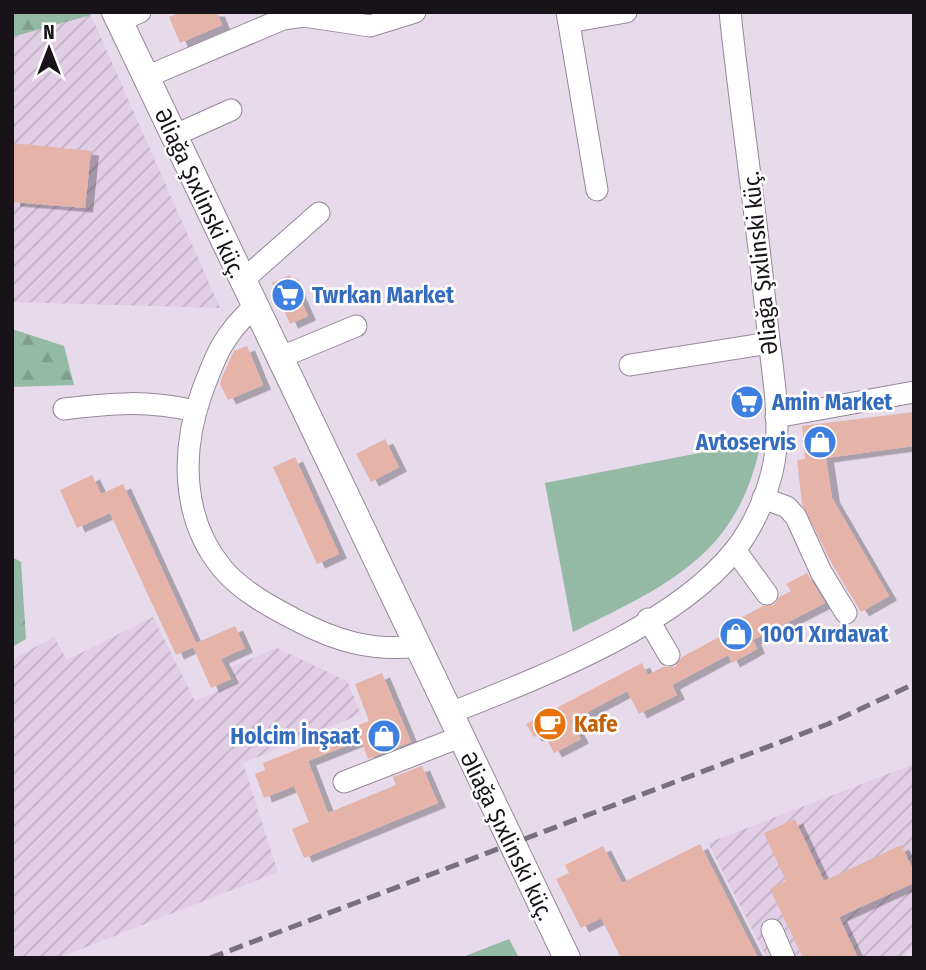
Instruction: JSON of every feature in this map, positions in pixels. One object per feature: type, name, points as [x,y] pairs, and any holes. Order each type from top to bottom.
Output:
[{"type":"main road","name":"Əliağa Şıxlinski küç.","points":[[125,15],[146,77],[173,136],[567,958]]},
{"type":"street","points":[[146,77],[283,19],[304,16],[370,26],[415,12]]},
{"type":"street","points":[[597,190],[568,17],[626,12]]},
{"type":"street","name":"Əliağa Şıxlinski küç.","points":[[454,725],[648,619],[710,576],[735,550],[763,498],[776,448],[776,417],[730,12]]},
{"type":"street","points":[[173,136],[231,110]]},
{"type":"street","points":[[242,281],[319,214]]},
{"type":"street","points":[[254,307],[234,324],[218,349],[195,411],[187,461],[189,489],[197,523],[223,569],[278,611],[330,638],[380,648],[418,646]]},
{"type":"street","points":[[279,358],[356,326]]},
{"type":"street","points":[[630,365],[769,343]]},
{"type":"street","points":[[776,417],[914,392]]},
{"type":"street","points":[[64,409],[131,401],[160,402],[195,411]]},
{"type":"street","points":[[763,498],[787,507],[796,517],[821,572],[846,613]]},
{"type":"street","points":[[735,550],[767,594]]},
{"type":"street","points":[[648,619],[669,655]]},
{"type":"street","points":[[344,782],[454,725]]},
{"type":"street","points":[[772,930],[784,958]]},
{"type":"shaded area","points":[[91,15],[220,308],[12,302],[12,37]]},
{"type":"shaded area","points":[[153,617],[195,701],[237,683],[231,667],[277,648],[347,681],[361,714],[243,763],[278,872],[58,958],[12,958],[12,660],[54,637],[67,660]]},
{"type":"shaded area","points":[[914,764],[914,944],[903,958],[767,958],[708,843]]},
{"type":"green space","points":[[12,12],[90,12],[91,15],[12,37]]},
{"type":"green space","points":[[12,329],[64,346],[74,385],[12,387]]},
{"type":"green space","points":[[761,441],[750,480],[736,513],[717,540],[694,562],[668,581],[573,632],[545,483]]},
{"type":"green space","points":[[12,557],[21,562],[26,639],[12,647]]},
{"type":"green space","points":[[509,939],[519,958],[460,958]]},
{"type":"building","points":[[181,12],[217,12],[222,25],[180,43],[169,17]]},
{"type":"building","points":[[12,143],[91,151],[85,208],[12,202]]},
{"type":"building","points":[[290,275],[308,316],[290,324],[272,283]]},
{"type":"building","points":[[247,346],[263,385],[228,400],[220,384],[223,375],[234,351]]},
{"type":"building","points":[[914,412],[914,446],[826,458],[832,498],[889,596],[861,612],[833,566],[802,504],[797,460],[805,459],[802,426]]},
{"type":"building","points":[[385,439],[399,467],[371,482],[356,454]]},
{"type":"building","points":[[295,457],[339,554],[317,564],[273,467]]},
{"type":"building","points":[[92,475],[101,494],[123,484],[196,643],[235,626],[245,648],[221,659],[231,679],[211,688],[193,647],[176,655],[110,513],[77,528],[60,490]]},
{"type":"building","points":[[807,573],[825,603],[753,640],[757,649],[732,663],[728,655],[672,685],[677,695],[639,714],[627,691],[571,721],[581,739],[554,753],[543,732],[534,737],[526,724],[642,663],[648,675],[663,667],[675,667],[682,657],[721,636],[718,630],[763,606],[774,605],[779,597],[791,591],[786,584]]},
{"type":"building","points":[[382,673],[411,742],[368,759],[361,740],[308,761],[328,813],[396,785],[393,777],[422,766],[438,803],[304,858],[292,829],[309,822],[294,786],[264,798],[255,774],[265,770],[263,763],[369,721],[355,684]]},
{"type":"building","points":[[795,819],[824,881],[901,845],[914,871],[914,883],[839,917],[858,958],[803,958],[770,889],[786,881],[764,833]]},
{"type":"building","points":[[700,844],[758,958],[621,958],[601,918],[581,928],[556,879],[569,873],[565,865],[603,846],[622,883]]},
{"type":"railway","points":[[210,958],[828,724],[914,684]]},
{"type":"place","name":"Twrkan Market","points":[[288,295]]},
{"type":"place","name":"Amin Market","points":[[747,402]]},
{"type":"place","name":"Avtoservis","points":[[820,442]]},
{"type":"place","name":"1001 Xırdavat","points":[[736,634]]},
{"type":"place","name":"Kafe","points":[[550,724]]},
{"type":"place","name":"Holcim İnşaat","points":[[384,736]]}]
